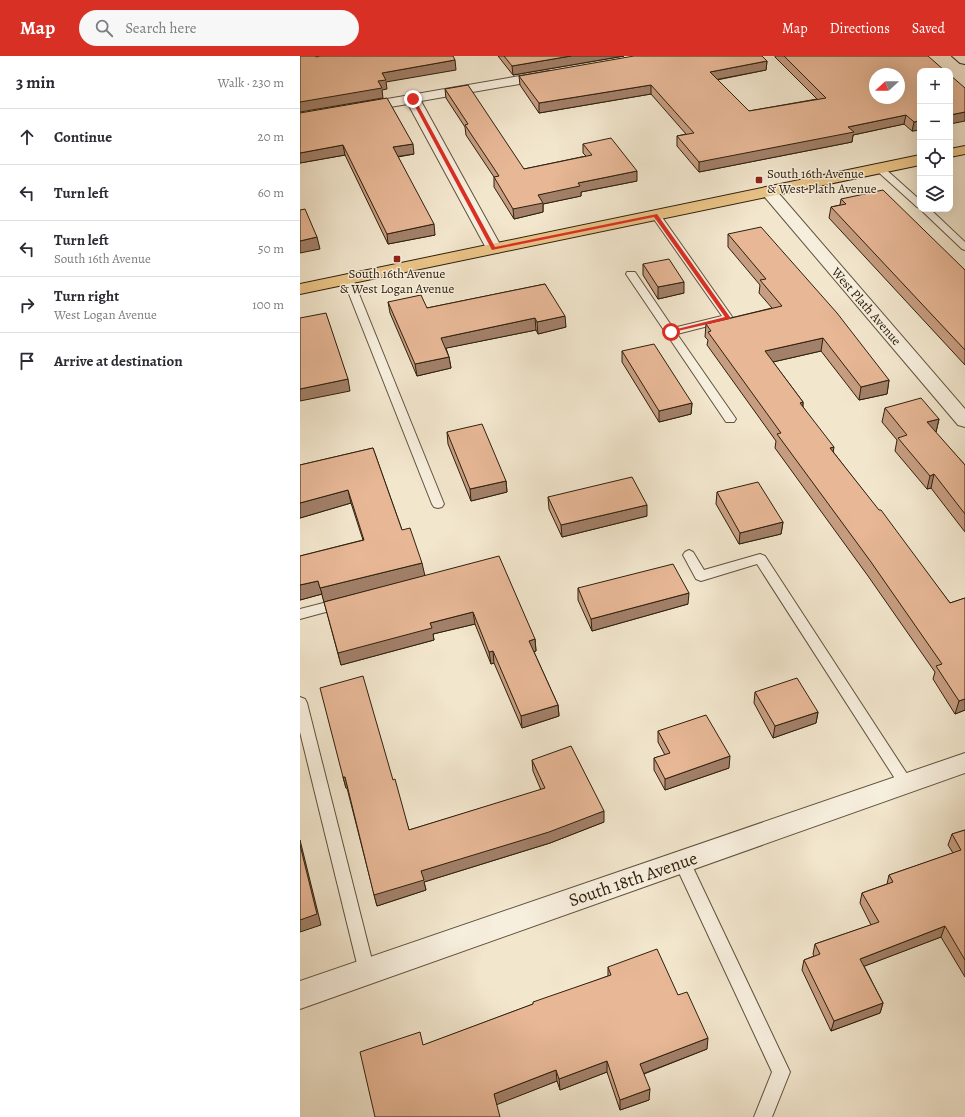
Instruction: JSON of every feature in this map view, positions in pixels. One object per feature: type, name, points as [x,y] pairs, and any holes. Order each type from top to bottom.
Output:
[{"type":"main road","points":[[953,152],[965,150]]},
{"type":"main road","points":[[300,289],[917,161]]},
{"type":"street","points":[[959,56],[965,60]]},
{"type":"street","points":[[300,118],[562,73]]},
{"type":"street","points":[[413,99],[494,248]]},
{"type":"street","name":"West Plath Avenue","points":[[769,192],[965,421]]},
{"type":"street","name":"South 18th Avenue","points":[[300,995],[965,763]]},
{"type":"lane","points":[[879,168],[917,202]]},
{"type":"lane","points":[[928,212],[964,243]]},
{"type":"lane","points":[[656,215],[728,318],[671,332]]},
{"type":"lane","points":[[631,274],[730,419]]},
{"type":"lane","points":[[348,279],[438,504]]},
{"type":"lane","points":[[689,555],[701,576],[760,559],[906,784]]},
{"type":"lane","points":[[300,614],[353,600]]},
{"type":"lane","points":[[300,703],[367,972]]},
{"type":"lane","points":[[682,862],[781,1072],[763,1117]]},
{"type":"building","points":[[300,56],[453,56],[455,60],[382,73],[386,80],[378,81],[382,88],[300,102]]},
{"type":"building","points":[[504,56],[571,56],[512,66]]},
{"type":"building","points":[[634,56],[762,56],[767,61],[710,72],[749,111],[826,98],[784,56],[928,56],[942,68],[917,68],[917,122],[914,122],[906,115],[848,127],[854,132],[699,162],[677,136],[694,133],[651,85],[539,103],[519,76]]},
{"type":"building","points":[[953,78],[965,88],[965,112],[953,114]]},
{"type":"building","points":[[468,85],[524,169],[592,155],[583,144],[611,138],[637,171],[578,183],[580,186],[538,195],[543,203],[513,209],[494,177],[499,176],[465,125],[468,124],[445,89]]},
{"type":"building","points":[[387,98],[413,144],[393,147],[434,224],[387,234],[343,145],[300,153],[300,113]]},
{"type":"building","points":[[883,190],[965,270],[965,350],[831,207],[846,204],[841,199]]},
{"type":"building","points":[[305,209],[317,237],[300,241],[300,210]]},
{"type":"building","points":[[761,227],[837,313],[889,380],[861,387],[823,338],[765,351],[803,402],[800,403],[834,447],[830,448],[879,510],[881,510],[950,603],[965,598],[965,699],[959,701],[936,666],[942,664],[871,562],[777,434],[781,433],[708,332],[711,331],[706,324],[782,306],[760,280],[766,279],[728,234]]},
{"type":"building","points":[[669,259],[684,282],[658,287],[643,264]]},
{"type":"building","points":[[545,284],[565,316],[537,322],[535,318],[441,338],[449,357],[415,364],[388,302],[421,295],[427,308]]},
{"type":"building","points":[[326,313],[348,379],[300,389],[300,318]]},
{"type":"building","points":[[654,344],[692,403],[659,411],[622,351]]},
{"type":"building","points":[[921,398],[939,419],[927,422],[965,465],[965,514],[934,474],[930,476],[898,438],[907,435],[885,408]]},
{"type":"building","points":[[482,424],[506,481],[470,489],[447,432]]},
{"type":"building","points":[[373,448],[402,530],[410,528],[422,563],[320,588],[318,581],[300,585],[300,556],[364,540],[348,490],[300,503],[300,465]]},
{"type":"building","points":[[632,477],[647,505],[561,525],[548,497]]},
{"type":"building","points":[[758,482],[783,522],[740,533],[717,492]]},
{"type":"building","points":[[499,556],[535,639],[529,641],[558,705],[521,716],[493,651],[489,652],[473,612],[430,623],[432,628],[338,653],[324,602]]},
{"type":"building","points":[[673,564],[689,593],[591,619],[578,588]]},
{"type":"building","points":[[363,676],[409,830],[545,788],[532,760],[571,746],[604,811],[549,832],[421,871],[424,880],[374,895],[345,777],[343,777],[320,688]]},
{"type":"building","points":[[797,678],[818,712],[775,726],[755,692]]},
{"type":"building","points":[[706,715],[730,756],[665,779],[654,758],[670,753],[658,731]]},
{"type":"building","points":[[965,830],[965,960],[945,926],[860,959],[883,1003],[834,1021],[804,960],[820,954],[815,944],[879,922],[862,893],[893,882],[889,875],[961,850],[952,834]]},
{"type":"building","points":[[300,845],[317,914],[300,920]]},
{"type":"building","points":[[657,949],[678,995],[687,992],[708,1038],[640,1064],[650,1089],[620,1100],[607,1061],[559,1079],[556,1070],[494,1094],[500,1117],[375,1117],[360,1052],[420,1032],[423,1045],[533,1004],[533,1002],[611,975],[608,967]]},
{"type":"place","name":"South 16th Avenue & West Plath Avenue","points":[[759,180]]},
{"type":"place","name":"South 16th Avenue & West Logan Avenue","points":[[397,259]]},
{"type":"route","points":[[413,99],[494,248],[656,215],[728,318],[671,332]]}]
